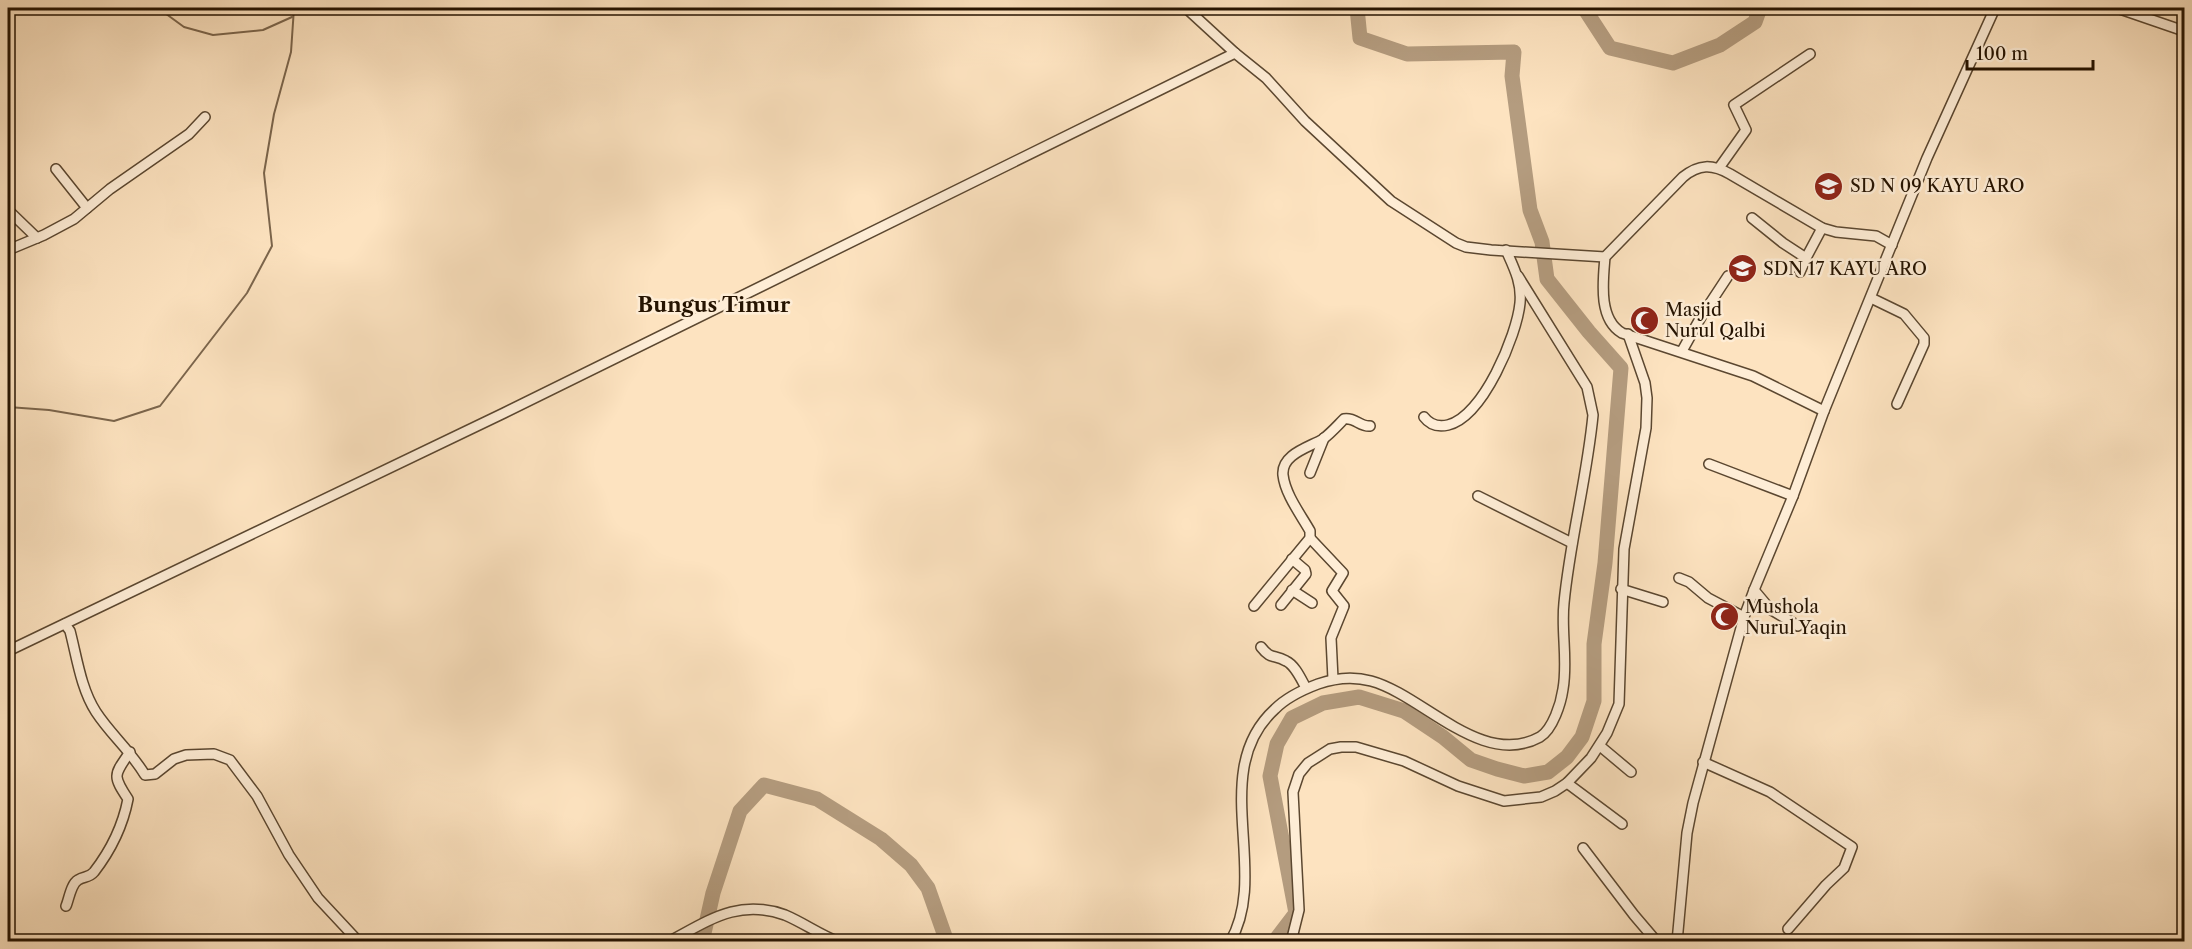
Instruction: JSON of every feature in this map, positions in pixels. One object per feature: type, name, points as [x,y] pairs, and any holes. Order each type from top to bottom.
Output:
[{"type":"street","points":[[1186,8],[1266,78],[1305,121],[1391,201],[1456,243],[1466,247],[1605,257]]},
{"type":"street","points":[[1677,942],[1687,833],[1703,762],[1744,617],[1793,496],[1824,411],[1927,158],[1995,8]]},
{"type":"street","points":[[2116,8],[2184,32]]},
{"type":"street","points":[[8,651],[504,413],[1235,53]]},
{"type":"street","points":[[1719,168],[1746,130],[1734,105],[1810,54]]},
{"type":"street","points":[[8,250],[74,219],[110,189],[189,134],[205,117]]},
{"type":"street","points":[[1824,411],[1753,376],[1615,328],[1606,316],[1603,277],[1605,257],[1692,170],[1706,166],[1719,168],[1822,228],[1836,232],[1876,236],[1892,244]]},
{"type":"street","points":[[56,169],[87,208]]},
{"type":"street","points":[[8,210],[37,238]]},
{"type":"street","points":[[1752,218],[1806,258]]},
{"type":"street","points":[[1800,272],[1822,228]]},
{"type":"street","points":[[1230,942],[1241,917],[1244,891],[1241,779],[1251,742],[1262,722],[1290,696],[1305,687],[1333,679],[1350,678],[1372,681],[1409,698],[1446,724],[1486,740],[1511,745],[1530,741],[1543,735],[1553,720],[1563,690],[1565,672],[1563,618],[1572,543],[1591,440],[1593,415],[1591,399],[1578,371],[1518,276],[1506,250]]},
{"type":"street","points":[[1424,417],[1434,425],[1452,424],[1467,416],[1489,386],[1512,336],[1520,301],[1518,276]]},
{"type":"street","points":[[1682,351],[1728,276]]},
{"type":"street","points":[[1871,298],[1904,314],[1924,338],[1924,344],[1898,404]]},
{"type":"street","points":[[1291,942],[1299,910],[1293,792],[1299,774],[1308,763],[1329,749],[1356,747],[1404,761],[1458,786],[1504,801],[1541,797],[1569,784],[1601,747],[1618,704],[1621,674],[1621,590],[1624,549],[1646,428],[1645,382],[1628,334]]},
{"type":"street","points":[[1254,606],[1310,538],[1310,531],[1287,489],[1283,472],[1289,460],[1298,452],[1324,438],[1344,420],[1353,419],[1364,426],[1370,426]]},
{"type":"street","points":[[1310,472],[1324,438]]},
{"type":"street","points":[[1709,464],[1793,496]]},
{"type":"street","points":[[1478,496],[1572,543]]},
{"type":"street","points":[[1310,538],[1343,573],[1332,591],[1344,606],[1331,638],[1333,679]]},
{"type":"street","points":[[1281,605],[1306,572],[1292,559]]},
{"type":"street","points":[[1679,578],[1689,582],[1708,598],[1744,617]]},
{"type":"street","points":[[1621,590],[1663,602]]},
{"type":"street","points":[[1754,590],[1770,609],[1798,626]]},
{"type":"street","points":[[1292,591],[1312,603]]},
{"type":"street","points":[[64,624],[70,631],[90,701],[97,714],[130,752],[145,776],[155,774],[174,759],[186,755],[214,754],[230,760],[257,796],[289,855],[318,898],[359,942]]},
{"type":"street","points":[[1262,646],[1271,657],[1287,661],[1299,674],[1305,687]]},
{"type":"street","points":[[1601,747],[1631,772]]},
{"type":"street","points":[[66,906],[74,884],[78,880],[89,877],[95,871],[110,849],[124,818],[128,799],[116,782],[117,770],[130,752]]},
{"type":"street","points":[[1703,762],[1770,792],[1852,847],[1846,866],[1826,885],[1788,929]]},
{"type":"street","points":[[1569,784],[1622,824]]},
{"type":"street","points":[[1583,848],[1657,942]]},
{"type":"street","points":[[668,942],[718,915],[750,908],[785,915],[839,942]]},
{"type":"waterway","points":[[158,8],[184,27],[213,35],[263,30],[292,17]]},
{"type":"waterway","points":[[8,407],[49,410],[114,421],[160,406],[247,293],[272,246],[264,173],[274,114],[291,52],[294,8]]},
{"type":"waterway","points":[[1274,942],[1296,913],[1270,776],[1277,744],[1292,718],[1323,703],[1359,697],[1404,711],[1443,737],[1471,760],[1524,776],[1548,772],[1567,757],[1582,737],[1594,701],[1594,644],[1605,563],[1621,368],[1547,279],[1542,242],[1530,210],[1512,76],[1514,52],[1407,54],[1360,38],[1357,8]]},
{"type":"waterway","points":[[1584,8],[1610,48],[1673,63],[1720,45],[1755,22],[1760,8]]},
{"type":"waterway","points":[[702,942],[713,893],[740,811],[764,785],[817,799],[881,839],[911,865],[928,888],[947,942]]},
{"type":"place","name":"SD N 09 KAYU ARO","points":[[1829,186]]},
{"type":"place","name":"SDN 17 KAYU ARO","points":[[1742,269]]},
{"type":"place","name":"Masjid Nurul Qalbi","points":[[1644,320]]},
{"type":"place","name":"Mushola Nurul Yaqin","points":[[1724,617]]},
{"type":"district","name":"Bungus Timur","points":[[714,304]]}]
